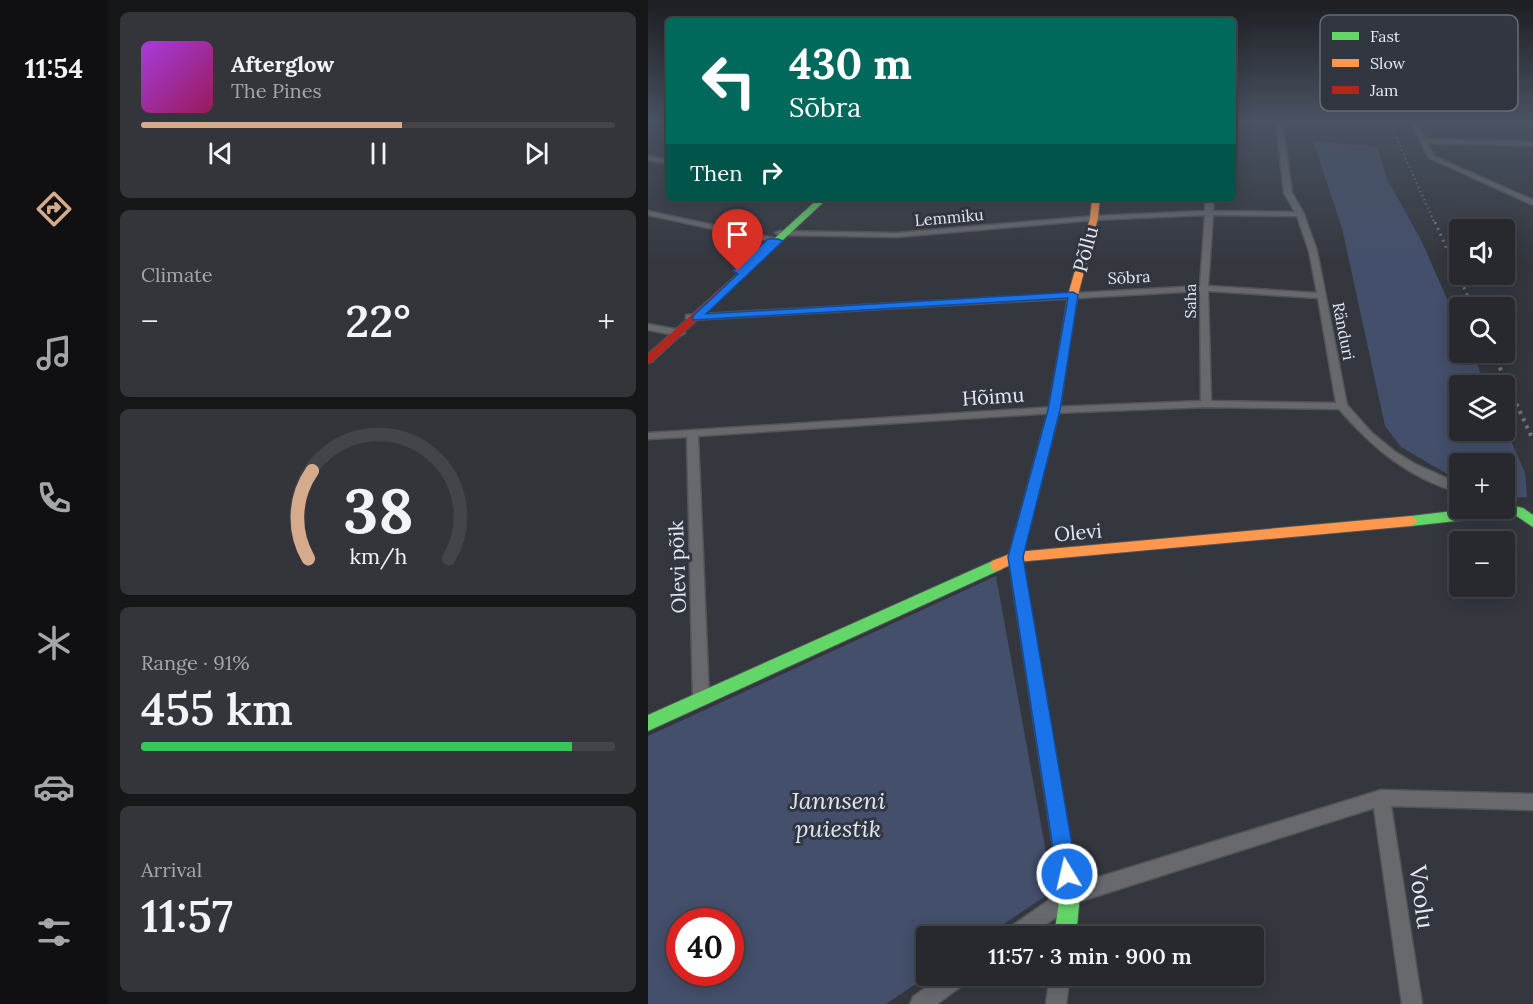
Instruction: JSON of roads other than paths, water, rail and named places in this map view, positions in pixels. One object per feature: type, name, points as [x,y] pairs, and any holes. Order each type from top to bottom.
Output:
[{"type":"main road","points":[[779,237],[815,201]]},
{"type":"main road","points":[[648,360],[692,317],[821,201]]},
{"type":"main road","name":"Põllu","points":[[1066,926],[1070,895],[1015,557],[1054,410],[1073,295],[1094,218],[1096,201]]},
{"type":"main road","points":[[648,352],[676,332]]},
{"type":"main road","points":[[1515,510],[1533,522]]},
{"type":"main road","name":"Olevi","points":[[648,723],[1015,557],[1449,516]]},
{"type":"street","name":"Ränduri","points":[[1285,168],[1288,193],[1300,214],[1313,251],[1342,406]]},
{"type":"street","points":[[1455,168],[1533,203]]},
{"type":"street","name":"Saha","points":[[1206,404],[1204,288],[1210,201]]},
{"type":"street","name":"Lemmiku","points":[[648,213],[779,237],[897,235],[1094,218],[1208,213],[1300,214]]},
{"type":"street","name":"Sõbra","points":[[692,317],[1204,288],[1320,296]]},
{"type":"street","points":[[648,327],[676,332]]},
{"type":"street","name":"Hõimu","points":[[648,436],[692,435],[1054,410],[1206,404],[1342,406]]},
{"type":"street","points":[[1342,406],[1368,435],[1390,454],[1411,467],[1449,484]]},
{"type":"street","name":"Olevi põik","points":[[692,435],[700,699]]},
{"type":"street","points":[[1028,926],[1070,895],[1381,798],[1533,802]]},
{"type":"street","name":"Voolu","points":[[1381,798],[1412,1004]]},
{"type":"street","points":[[920,1004],[945,986]]},
{"type":"street","points":[[1056,1004],[1058,986]]},
{"type":"railway","points":[[1410,168],[1435,224]]},
{"type":"railway","points":[[1435,222],[1468,297]]},
{"type":"railway","points":[[1498,363],[1533,440]]},
{"type":"park label","name":"Jannseni puiestik","points":[[838,814]]}]
